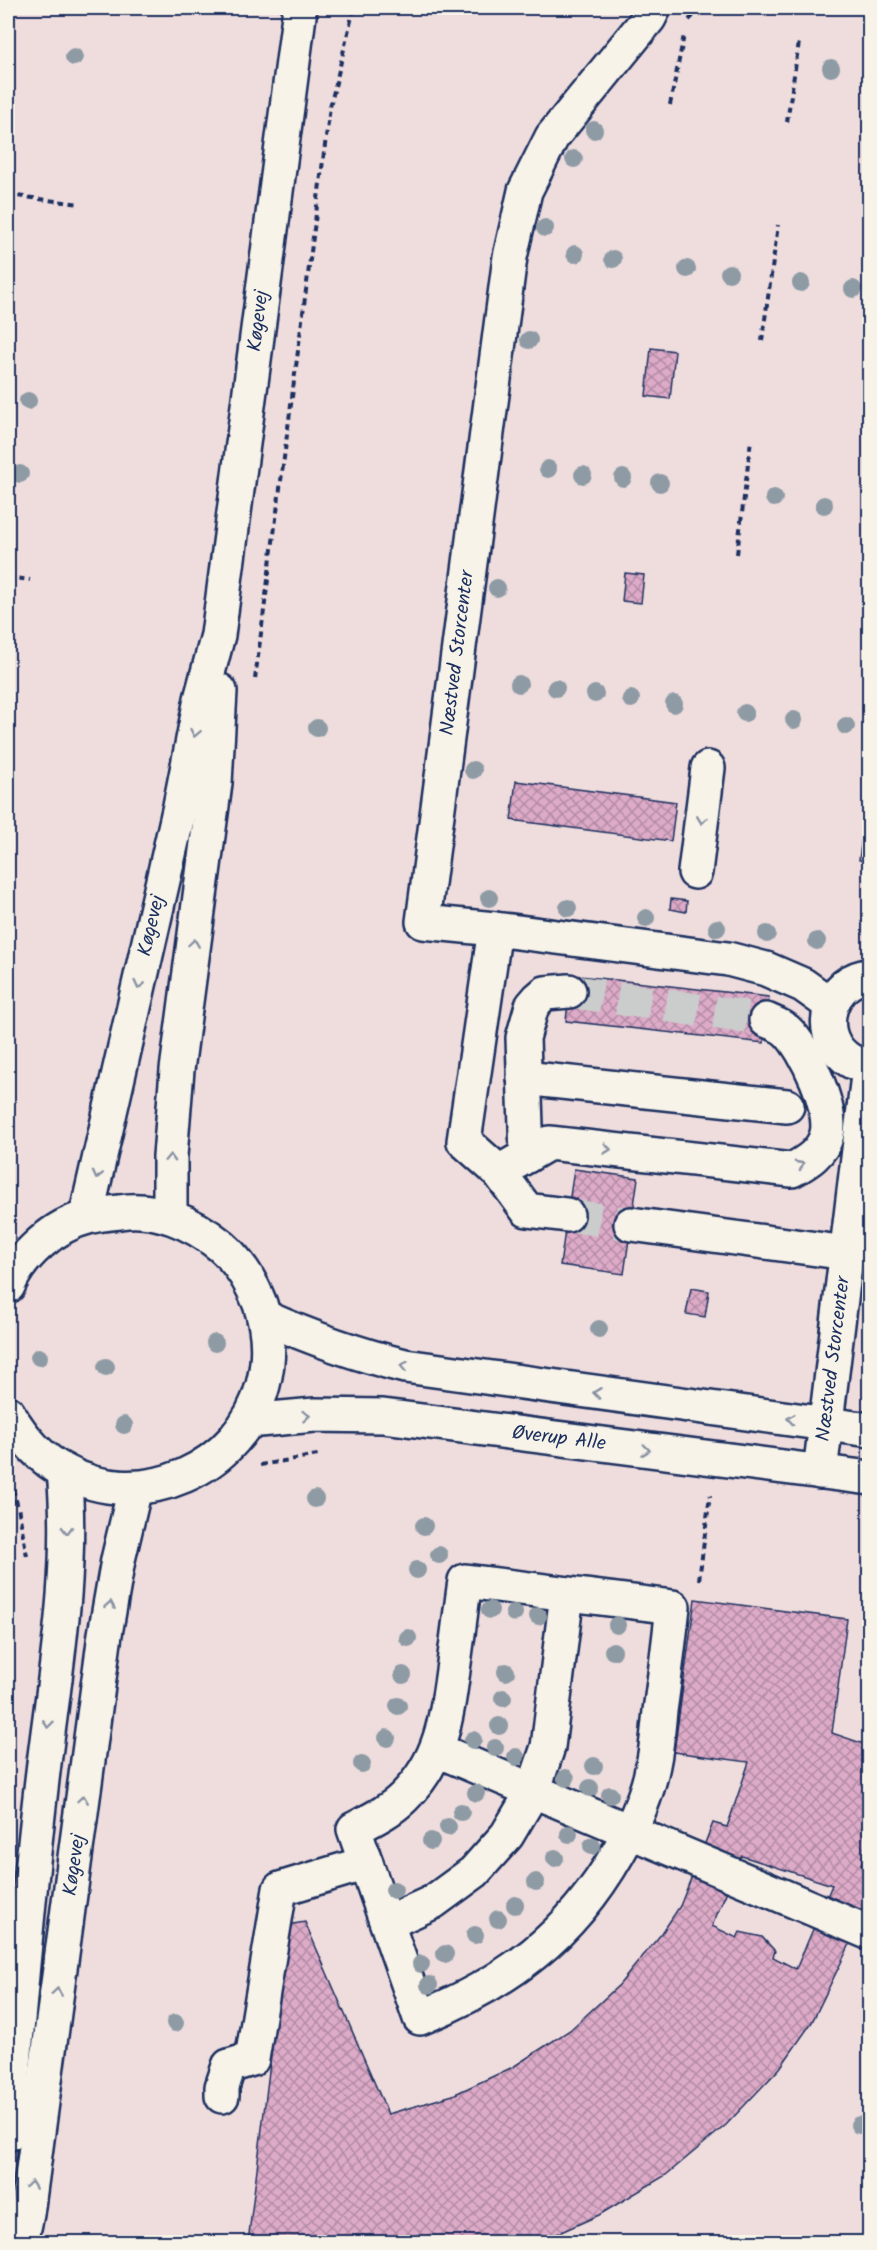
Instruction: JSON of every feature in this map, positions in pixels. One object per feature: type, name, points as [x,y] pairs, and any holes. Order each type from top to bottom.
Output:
[{"type":"street","name":"Køgevej","points":[[86,1217],[180,806],[201,699],[218,635],[300,8]]},
{"type":"street","name":"Næstved Storcenter","points":[[654,8],[649,18],[552,137],[525,191],[510,257],[423,922],[728,959],[766,969],[803,985],[831,1005]]},
{"type":"street","name":"Køgevej","points":[[170,1216],[170,1156],[177,1070],[215,783],[220,693],[218,635]]},
{"type":"street","points":[[695,872],[708,768]]},
{"type":"street","points":[[495,929],[464,1141],[499,1172],[527,1210],[567,1215]]},
{"type":"street","points":[[869,1067],[856,1064],[844,1056],[829,1033],[828,1019],[831,1005],[838,992],[849,982],[870,976]]},
{"type":"street","points":[[538,1149],[524,1078],[523,1038],[532,1006],[538,999],[545,993],[569,991]]},
{"type":"street","points":[[499,1172],[538,1149],[792,1170],[819,1152],[827,1133],[825,1109],[817,1082],[801,1047],[785,1029],[766,1020]]},
{"type":"street","points":[[480,1034],[523,1038]]},
{"type":"street","name":"Næstved Storcenter","points":[[820,1472],[869,1067]]},
{"type":"street","points":[[524,1078],[787,1106]]},
{"type":"street","points":[[8,1282],[25,1259],[43,1242],[64,1227],[86,1217],[128,1210],[170,1216],[203,1231],[231,1254],[252,1283],[264,1317],[268,1344],[267,1371],[260,1397],[248,1421],[232,1443],[211,1461],[188,1475],[162,1484],[135,1488],[110,1487],[86,1481],[64,1471],[39,1454],[19,1432],[8,1413]]},
{"type":"street","points":[[631,1224],[847,1253]]},
{"type":"street","points":[[264,1317],[328,1344],[405,1366],[870,1430]]},
{"type":"street","name":"Øverup Alle","points":[[248,1421],[315,1414],[383,1416],[870,1478]]},
{"type":"street","points":[[8,2134],[27,1901],[66,1565],[67,1503],[64,1471]]},
{"type":"street","name":"Køgevej","points":[[21,2242],[105,1634],[118,1560],[135,1488]]},
{"type":"street","points":[[465,1581],[674,1607],[654,1764],[644,1799],[630,1832],[605,1877],[580,1909],[536,1953],[494,1983],[420,2018],[354,1829],[380,1815],[403,1798],[422,1776],[437,1750],[447,1718],[465,1581]]},
{"type":"street","points":[[387,1923],[432,1902],[474,1872],[507,1835],[533,1791],[548,1747],[567,1594]]},
{"type":"street","points":[[437,1750],[870,1933]]},
{"type":"street","points":[[222,2096],[222,2086],[229,2066],[252,2059],[280,1888],[366,1863]]},
{"type":"path","points":[[254,684],[330,107],[354,8]]},
{"type":"path","points":[[670,105],[686,24],[698,8]]},
{"type":"path","points":[[787,122],[799,42]]},
{"type":"path","points":[[8,195],[80,204]]},
{"type":"path","points":[[762,341],[778,225]]},
{"type":"path","points":[[736,554],[751,441]]},
{"type":"path","points":[[8,578],[30,580]]},
{"type":"path","points":[[8,1469],[18,1507],[27,1559]]},
{"type":"path","points":[[674,1607],[686,1582],[699,1581],[710,1492]]},
{"type":"shaded area","points":[[8,8],[869,8],[869,2242],[8,2242]]},
{"type":"building","points":[[651,348],[675,351],[670,399],[646,396]]},
{"type":"building","points":[[625,573],[644,575],[641,603],[622,601]]},
{"type":"building","points":[[516,781],[676,802],[671,841],[511,820]]},
{"type":"building","points":[[865,814],[870,814],[870,862],[859,860]]},
{"type":"building","points":[[671,899],[687,901],[686,912],[670,909]]},
{"type":"building","points":[[571,975],[769,997],[764,1043],[566,1021]]},
{"type":"building","points":[[574,1169],[638,1178],[624,1274],[560,1265]]},
{"type":"building","points":[[691,1288],[709,1291],[705,1317],[686,1314]]},
{"type":"building","points":[[695,1599],[847,1619],[832,1733],[870,1746],[870,1840],[861,1865],[870,1866],[870,1895],[852,1940],[812,2022],[780,2068],[726,2125],[666,2175],[599,2215],[539,2242],[248,2242],[287,1925],[305,1922],[388,2114],[453,2095],[513,2067],[570,2030],[619,1985],[662,1933],[680,1906],[713,1823],[727,1827],[749,1762],[674,1752]],"holes":[[[742,1856],[832,1885],[796,1969],[773,1957],[775,1951],[762,1937],[740,1932],[737,1938],[712,1926]]]},
{"type":"tunnel","points":[[569,991],[766,1020]]},
{"type":"tunnel","points":[[567,1215],[631,1224]]}]
